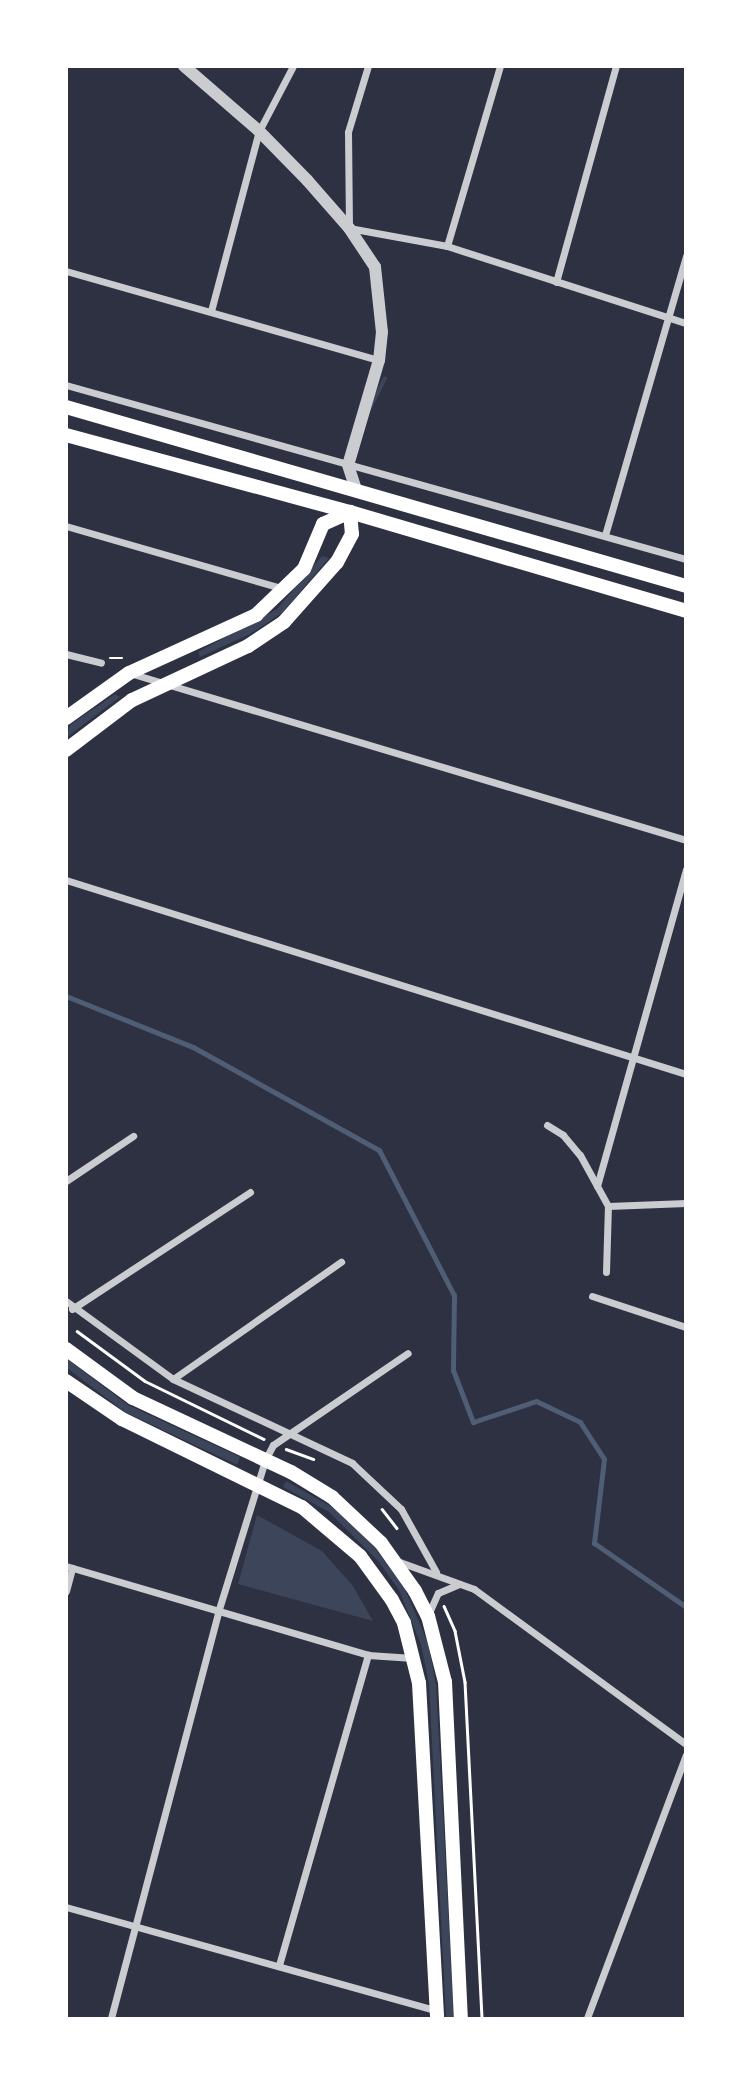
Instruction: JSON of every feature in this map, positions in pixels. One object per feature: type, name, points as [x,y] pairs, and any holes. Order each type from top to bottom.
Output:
[{"type":"main road","points":[[66,407],[685,586]]},
{"type":"main road","points":[[66,435],[350,512],[685,611]]},
{"type":"main road","points":[[66,718],[129,673],[256,615],[304,569],[323,524],[350,512]]},
{"type":"main road","points":[[66,750],[122,707],[166,682],[259,639],[305,604],[352,534],[350,512]]},
{"type":"main road","points":[[66,1349],[134,1398],[265,1460],[348,1509],[397,1561],[428,1616],[445,1682],[461,2018]]},
{"type":"main road","points":[[66,1381],[121,1419],[258,1485],[320,1519],[360,1556],[392,1600],[414,1658],[437,2015]]},
{"type":"street","points":[[184,66],[260,131],[349,228],[375,267],[382,332],[379,360],[348,465],[356,490]]},
{"type":"street","points":[[212,311],[260,131],[293,66]]},
{"type":"street","points":[[349,228],[348,132],[368,66]]},
{"type":"street","points":[[447,246],[500,66]]},
{"type":"street","points":[[556,282],[616,66]]},
{"type":"street","points":[[349,228],[447,246],[685,323]]},
{"type":"street","points":[[605,535],[671,317],[685,256]]},
{"type":"street","points":[[66,271],[379,360]]},
{"type":"street","points":[[66,385],[369,473],[605,535],[685,559]]},
{"type":"street","points":[[356,490],[369,473]]},
{"type":"street","points":[[66,526],[285,589]]},
{"type":"street","points":[[66,654],[101,663]]},
{"type":"street","points":[[129,673],[685,840]]},
{"type":"street","points":[[597,1186],[685,869]]},
{"type":"street","points":[[66,880],[685,1074]]},
{"type":"street","points":[[547,1125],[563,1135],[580,1156],[608,1206],[606,1272]]},
{"type":"street","points":[[66,1181],[133,1136]]},
{"type":"street","points":[[72,1309],[250,1192]]},
{"type":"street","points":[[608,1206],[685,1203]]},
{"type":"street","points":[[173,1379],[341,1262]]},
{"type":"street","points":[[592,1296],[685,1327]]},
{"type":"street","points":[[66,1301],[72,1309],[173,1379],[289,1436],[332,1452],[374,1480],[401,1509],[436,1572]]},
{"type":"street","points":[[111,2018],[219,1609],[265,1460],[276,1444],[408,1353]]},
{"type":"street","points":[[397,1561],[436,1572],[500,1606],[685,1744]]},
{"type":"street","points":[[66,1591],[69,1567],[368,1655],[414,1658]]},
{"type":"street","points":[[428,1616],[438,1593],[460,1584]]},
{"type":"street","points":[[279,1965],[368,1655]]},
{"type":"street","points":[[587,2018],[685,1755]]},
{"type":"street","points":[[66,1907],[279,1965],[437,2015]]},
{"type":"path","points":[[77,1331],[145,1381],[276,1444],[316,1459]]},
{"type":"path","points":[[375,1500],[403,1536]]},
{"type":"path","points":[[438,1593],[455,1630],[465,1682],[482,2018]]},
{"type":"shaded area","points":[[384,376],[388,378],[351,449],[348,447]]},
{"type":"shaded area","points":[[322,556],[329,558],[282,613],[250,634],[200,657],[198,652],[277,609]]},
{"type":"shaded area","points":[[115,694],[120,697],[67,737],[70,725]]},
{"type":"shaded area","points":[[67,1359],[128,1405],[240,1457],[237,1465],[125,1412],[67,1368]]},
{"type":"shaded area","points":[[286,1481],[332,1507],[371,1543],[404,1587],[428,1643],[436,1684],[454,2018],[446,2018],[429,1684],[421,1645],[399,1590],[378,1561],[329,1512],[283,1487]]},
{"type":"shaded area","points":[[257,1515],[322,1551],[353,1586],[373,1621],[238,1584]]},
{"type":"waterway","points":[[66,996],[193,1047],[379,1150],[454,1295],[453,1370],[473,1422],[536,1401],[580,1422],[604,1459],[594,1543],[686,1607]]}]
